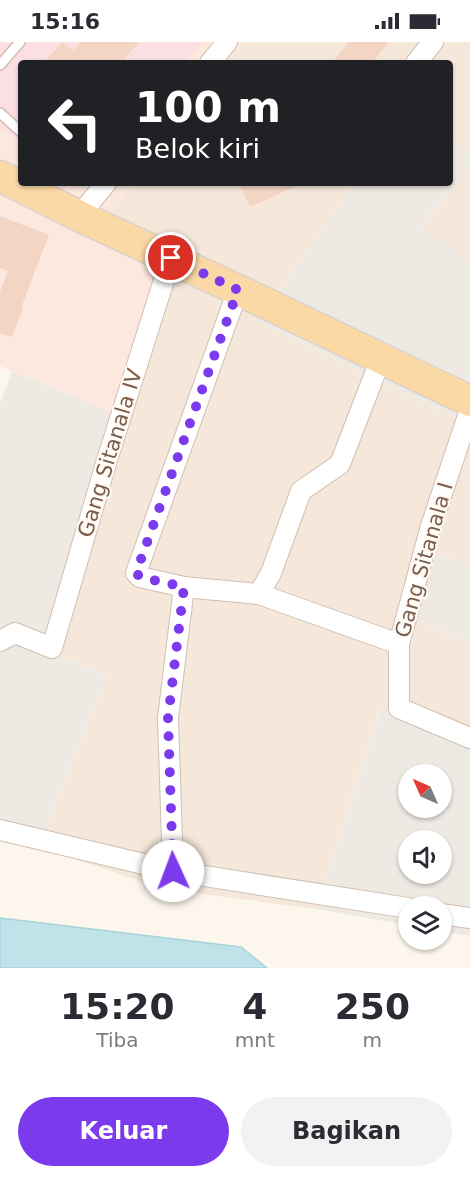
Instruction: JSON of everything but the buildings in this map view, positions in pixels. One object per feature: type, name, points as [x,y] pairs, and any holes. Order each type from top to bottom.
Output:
[{"type":"main road","points":[[0,176],[18,179]]},
{"type":"main road","points":[[56,186],[95,193],[171,258],[470,401]]},
{"type":"street","points":[[212,60],[227,42]]},
{"type":"street","points":[[418,60],[433,42]]},
{"type":"street","name":"Gang Sitanala IV","points":[[0,641],[15,633],[52,648],[107,460],[171,258]]},
{"type":"street","points":[[238,290],[136,573],[140,577],[184,587],[259,594],[399,644]]},
{"type":"street","points":[[259,594],[271,573],[301,491],[340,464],[381,358]]},
{"type":"street","name":"Gang Sitanala I","points":[[470,410],[430,526],[399,644],[399,708],[470,738]]},
{"type":"street","points":[[173,871],[168,718],[184,587]]},
{"type":"street","points":[[0,830],[173,871],[398,906]]},
{"type":"street","points":[[452,916],[470,918]]},
{"type":"lane","points":[[0,65],[20,42]]},
{"type":"lane","points":[[0,113],[18,129]]},
{"type":"shaded area","points":[[0,42],[242,42],[228,60],[18,60],[18,186],[131,186],[108,216],[174,257],[120,415],[0,366]]},
{"type":"shaded area","points":[[0,42],[202,42],[187,60],[18,60],[18,139],[0,126]]},
{"type":"shaded area","points":[[242,42],[470,42],[470,152],[453,142],[453,60],[228,60]]},
{"type":"shaded area","points":[[453,142],[470,152],[470,164],[422,227],[470,261],[470,425],[258,322],[352,186],[453,186]]},
{"type":"shaded area","points":[[470,164],[470,261],[422,228]]},
{"type":"shaded area","points":[[131,186],[352,186],[258,322],[470,425],[470,563],[436,553],[418,620],[470,644],[470,740],[380,709],[316,909],[165,889],[38,847],[107,676],[41,647],[174,257],[108,216]]},
{"type":"shaded area","points":[[12,371],[120,415],[41,647],[107,676],[38,847],[0,831],[0,404]]},
{"type":"shaded area","points":[[436,553],[470,563],[470,644],[418,620]]},
{"type":"shaded area","points":[[381,708],[458,732],[470,740],[470,936],[452,933],[452,896],[398,896],[398,923],[316,909]]},
{"type":"water","points":[[0,918],[241,947],[267,968],[0,968]]},
{"type":"route","points":[[171,258],[238,290],[136,573],[140,577],[184,587],[168,718],[173,871]]}]
